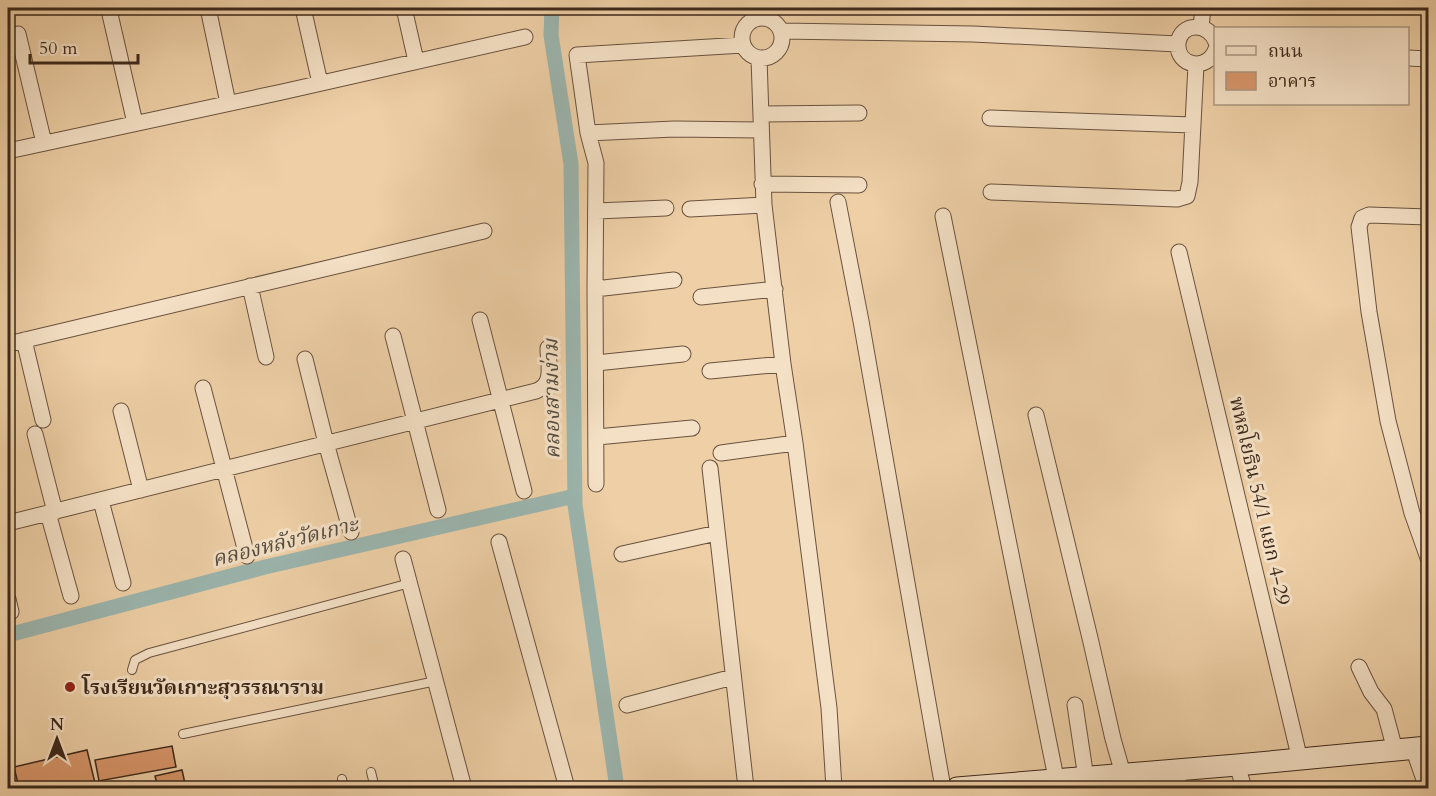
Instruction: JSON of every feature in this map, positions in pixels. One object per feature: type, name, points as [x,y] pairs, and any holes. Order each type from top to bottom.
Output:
[{"type":"street","points":[[208,8],[228,103]]},
{"type":"street","points":[[303,8],[320,83]]},
{"type":"street","points":[[405,8],[416,62]]},
{"type":"street","points":[[1202,27],[1203,8]]},
{"type":"street","points":[[109,10],[135,123]]},
{"type":"street","points":[[760,13],[775,22],[781,31],[783,41],[778,51],[770,57],[759,58],[750,54],[743,45],[742,35],[746,25],[760,13]]},
{"type":"street","points":[[1214,39],[1212,34],[1202,27],[1195,27],[1184,33],[1178,44],[1185,60],[1196,64],[1207,62],[1212,58],[1214,52]]},
{"type":"street","points":[[781,31],[973,34],[1178,44]]},
{"type":"street","points":[[18,34],[44,143]]},
{"type":"street","points":[[8,151],[525,37]]},
{"type":"street","points":[[596,484],[596,163],[588,133],[577,55],[743,45]]},
{"type":"street","points":[[759,58],[764,205],[829,708],[834,789]]},
{"type":"street","points":[[1409,58],[1428,59]]},
{"type":"street","points":[[991,192],[1177,199],[1187,196],[1190,182],[1196,64]]},
{"type":"street","points":[[588,133],[740,128],[761,122],[859,113]]},
{"type":"street","points":[[990,118],[1193,125]]},
{"type":"street","points":[[762,184],[859,185]]},
{"type":"street","points":[[838,202],[943,789]]},
{"type":"street","points":[[690,209],[764,205]]},
{"type":"street","points":[[597,211],[666,208]]},
{"type":"street","points":[[1428,217],[1370,215],[1362,218],[1359,227],[1369,312],[1388,421],[1412,513],[1428,558]]},
{"type":"street","points":[[943,216],[1057,785]]},
{"type":"street","points":[[8,344],[484,231]]},
{"type":"street","name":"พหลโยธิน 54/1 แยก 4-29","points":[[1179,252],[1300,760]]},
{"type":"street","points":[[595,289],[674,280]]},
{"type":"street","points":[[250,286],[266,357]]},
{"type":"street","points":[[701,297],[775,289]]},
{"type":"street","points":[[480,320],[524,491]]},
{"type":"street","points":[[393,336],[438,510]]},
{"type":"street","points":[[24,340],[43,420]]},
{"type":"street","points":[[8,524],[536,391],[547,384],[549,377],[548,348]]},
{"type":"street","points":[[596,363],[683,354]]},
{"type":"street","points":[[305,359],[351,532]]},
{"type":"street","points":[[710,371],[783,364]]},
{"type":"street","points":[[203,387],[247,556]]},
{"type":"street","points":[[121,411],[141,490]]},
{"type":"street","points":[[1036,415],[1125,782]]},
{"type":"street","points":[[597,437],[692,428]]},
{"type":"street","points":[[35,434],[71,596]]},
{"type":"street","points":[[722,453],[795,443]]},
{"type":"street","points":[[711,468],[746,789]]},
{"type":"street","points":[[101,501],[123,583]]},
{"type":"street","points":[[622,554],[717,533]]},
{"type":"street","points":[[499,542],[567,789]]},
{"type":"street","points":[[403,559],[465,789]]},
{"type":"street","points":[[1359,667],[1371,692],[1412,748],[1426,789]]},
{"type":"street","points":[[627,705],[733,677]]},
{"type":"street","points":[[1075,705],[1086,778]]},
{"type":"street","points":[[957,789],[1057,785],[1086,778],[1125,782],[1178,779],[1237,765],[1412,748]]},
{"type":"street","points":[[1237,765],[1244,789]]},
{"type":"lane","points":[[132,670],[135,660],[149,653],[410,583]]},
{"type":"lane","points":[[183,734],[436,681]]},
{"type":"lane","points":[[370,772],[375,789]]},
{"type":"lane","points":[[342,779],[344,789]]},
{"type":"lane","points":[[134,789],[144,789]]},
{"type":"building","points":[[172,746],[176,767],[99,781],[95,760]]},
{"type":"building","points":[[87,750],[96,787],[19,788],[14,767]]},
{"type":"building","points":[[182,770],[186,788],[158,788],[155,776]]},
{"type":"waterway","name":"คลองสามง่าม","points":[[552,8],[551,35],[571,164],[575,505],[617,788]]},
{"type":"waterway","name":"คลองหลังวัดเกาะ","points":[[8,635],[265,567],[575,496]]},
{"type":"place","name":"โรงเรียนวัดเกาะสุวรรณาราม","points":[[70,687]]}]
